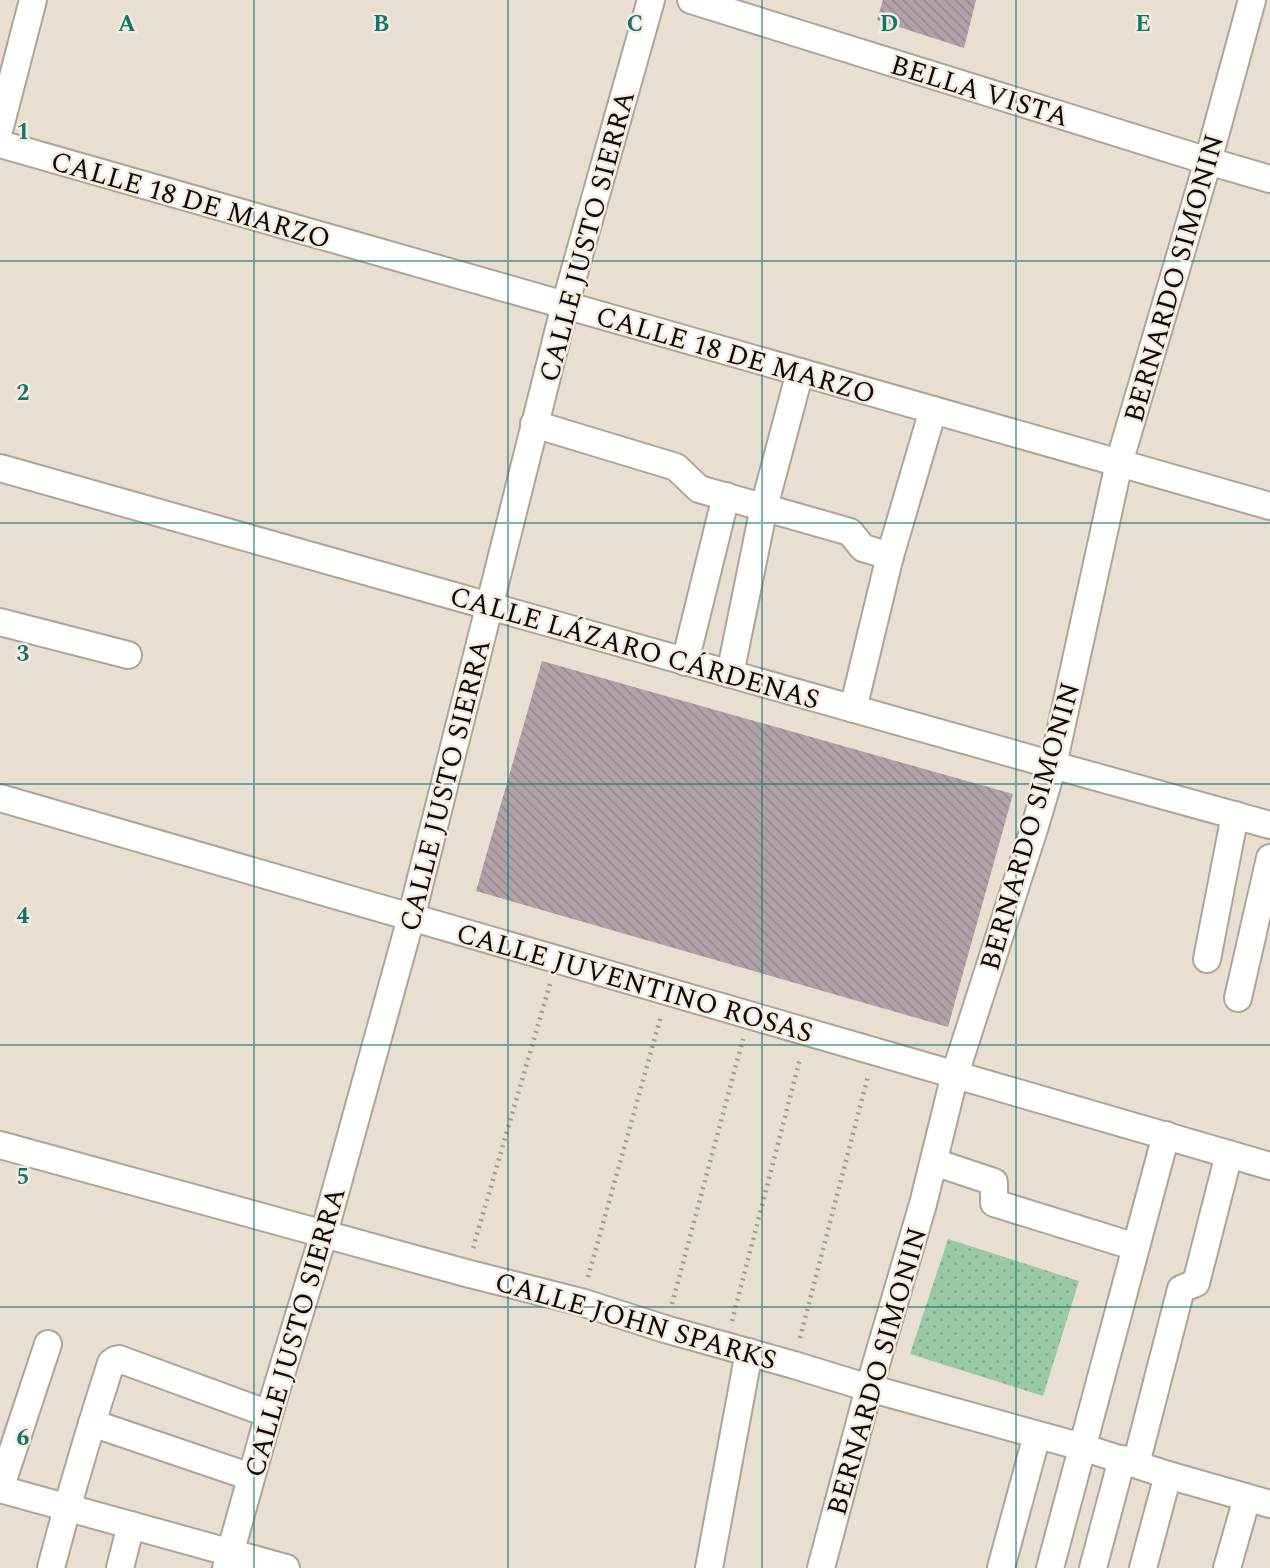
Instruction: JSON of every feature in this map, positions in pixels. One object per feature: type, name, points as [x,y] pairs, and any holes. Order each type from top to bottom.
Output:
[{"type":"street","points":[[0,127],[33,0]]},
{"type":"street","name":"CALLE JUSTO SIERRA","points":[[228,1560],[324,1233],[411,918],[565,305],[651,0]]},
{"type":"street","name":"BELLA VISTA","points":[[691,0],[1270,179]]},
{"type":"street","name":"BERNARDO SIMONIN","points":[[821,1568],[934,1162],[955,1074],[1052,765],[1119,463],[1208,161],[1252,0]]},
{"type":"street","name":"CALLE 18 DE MARZO","points":[[0,144],[1270,506]]},
{"type":"street","points":[[730,674],[765,507],[800,372]]},
{"type":"street","points":[[853,709],[890,556],[933,410]]},
{"type":"street","points":[[534,424],[676,467],[699,489],[850,532],[863,548],[890,556]]},
{"type":"street","name":"CALLE LÁZARO CÁRDENAS","points":[[0,468],[1270,825]]},
{"type":"street","points":[[685,662],[726,496]]},
{"type":"street","points":[[0,622],[128,655]]},
{"type":"street","name":"CALLE JUVENTINO ROSAS","points":[[0,799],[1270,1166]]},
{"type":"street","points":[[1207,959],[1235,815]]},
{"type":"street","points":[[1238,998],[1270,858]]},
{"type":"street","points":[[1050,1568],[1166,1135]]},
{"type":"street","name":"CALLE JOHN SPARKS","points":[[0,1145],[581,1302],[665,1329],[1082,1447],[1258,1501]]},
{"type":"street","points":[[1093,1568],[1129,1462],[1181,1289],[1196,1283],[1229,1154]]},
{"type":"street","points":[[934,1162],[994,1182],[994,1203],[1136,1247]]},
{"type":"street","points":[[48,1343],[0,1489],[131,1525],[228,1560],[286,1568]]},
{"type":"street","points":[[709,1568],[737,1349]]},
{"type":"street","points":[[51,1568],[66,1507],[111,1363],[115,1360],[119,1359],[269,1414]]},
{"type":"street","points":[[92,1423],[251,1477]]},
{"type":"street","points":[[1001,1568],[1037,1435]]},
{"type":"street","points":[[1143,1568],[1168,1475]]},
{"type":"street","points":[[1227,1568],[1258,1501]]},
{"type":"street","points":[[120,1568],[131,1525]]},
{"type":"path","points":[[466,1273],[557,959]]},
{"type":"path","points":[[581,1302],[668,992]]},
{"type":"path","points":[[665,1329],[749,1015]]},
{"type":"path","points":[[737,1349],[807,1032]]},
{"type":"path","points":[[794,1365],[874,1051]]},
{"type":"green space","points":[[948,1239],[1079,1281],[1043,1396],[910,1354]]},
{"type":"building","points":[[883,0],[976,0],[964,48],[877,20]]},
{"type":"building","points":[[542,661],[1013,794],[948,1027],[476,891]]}]
